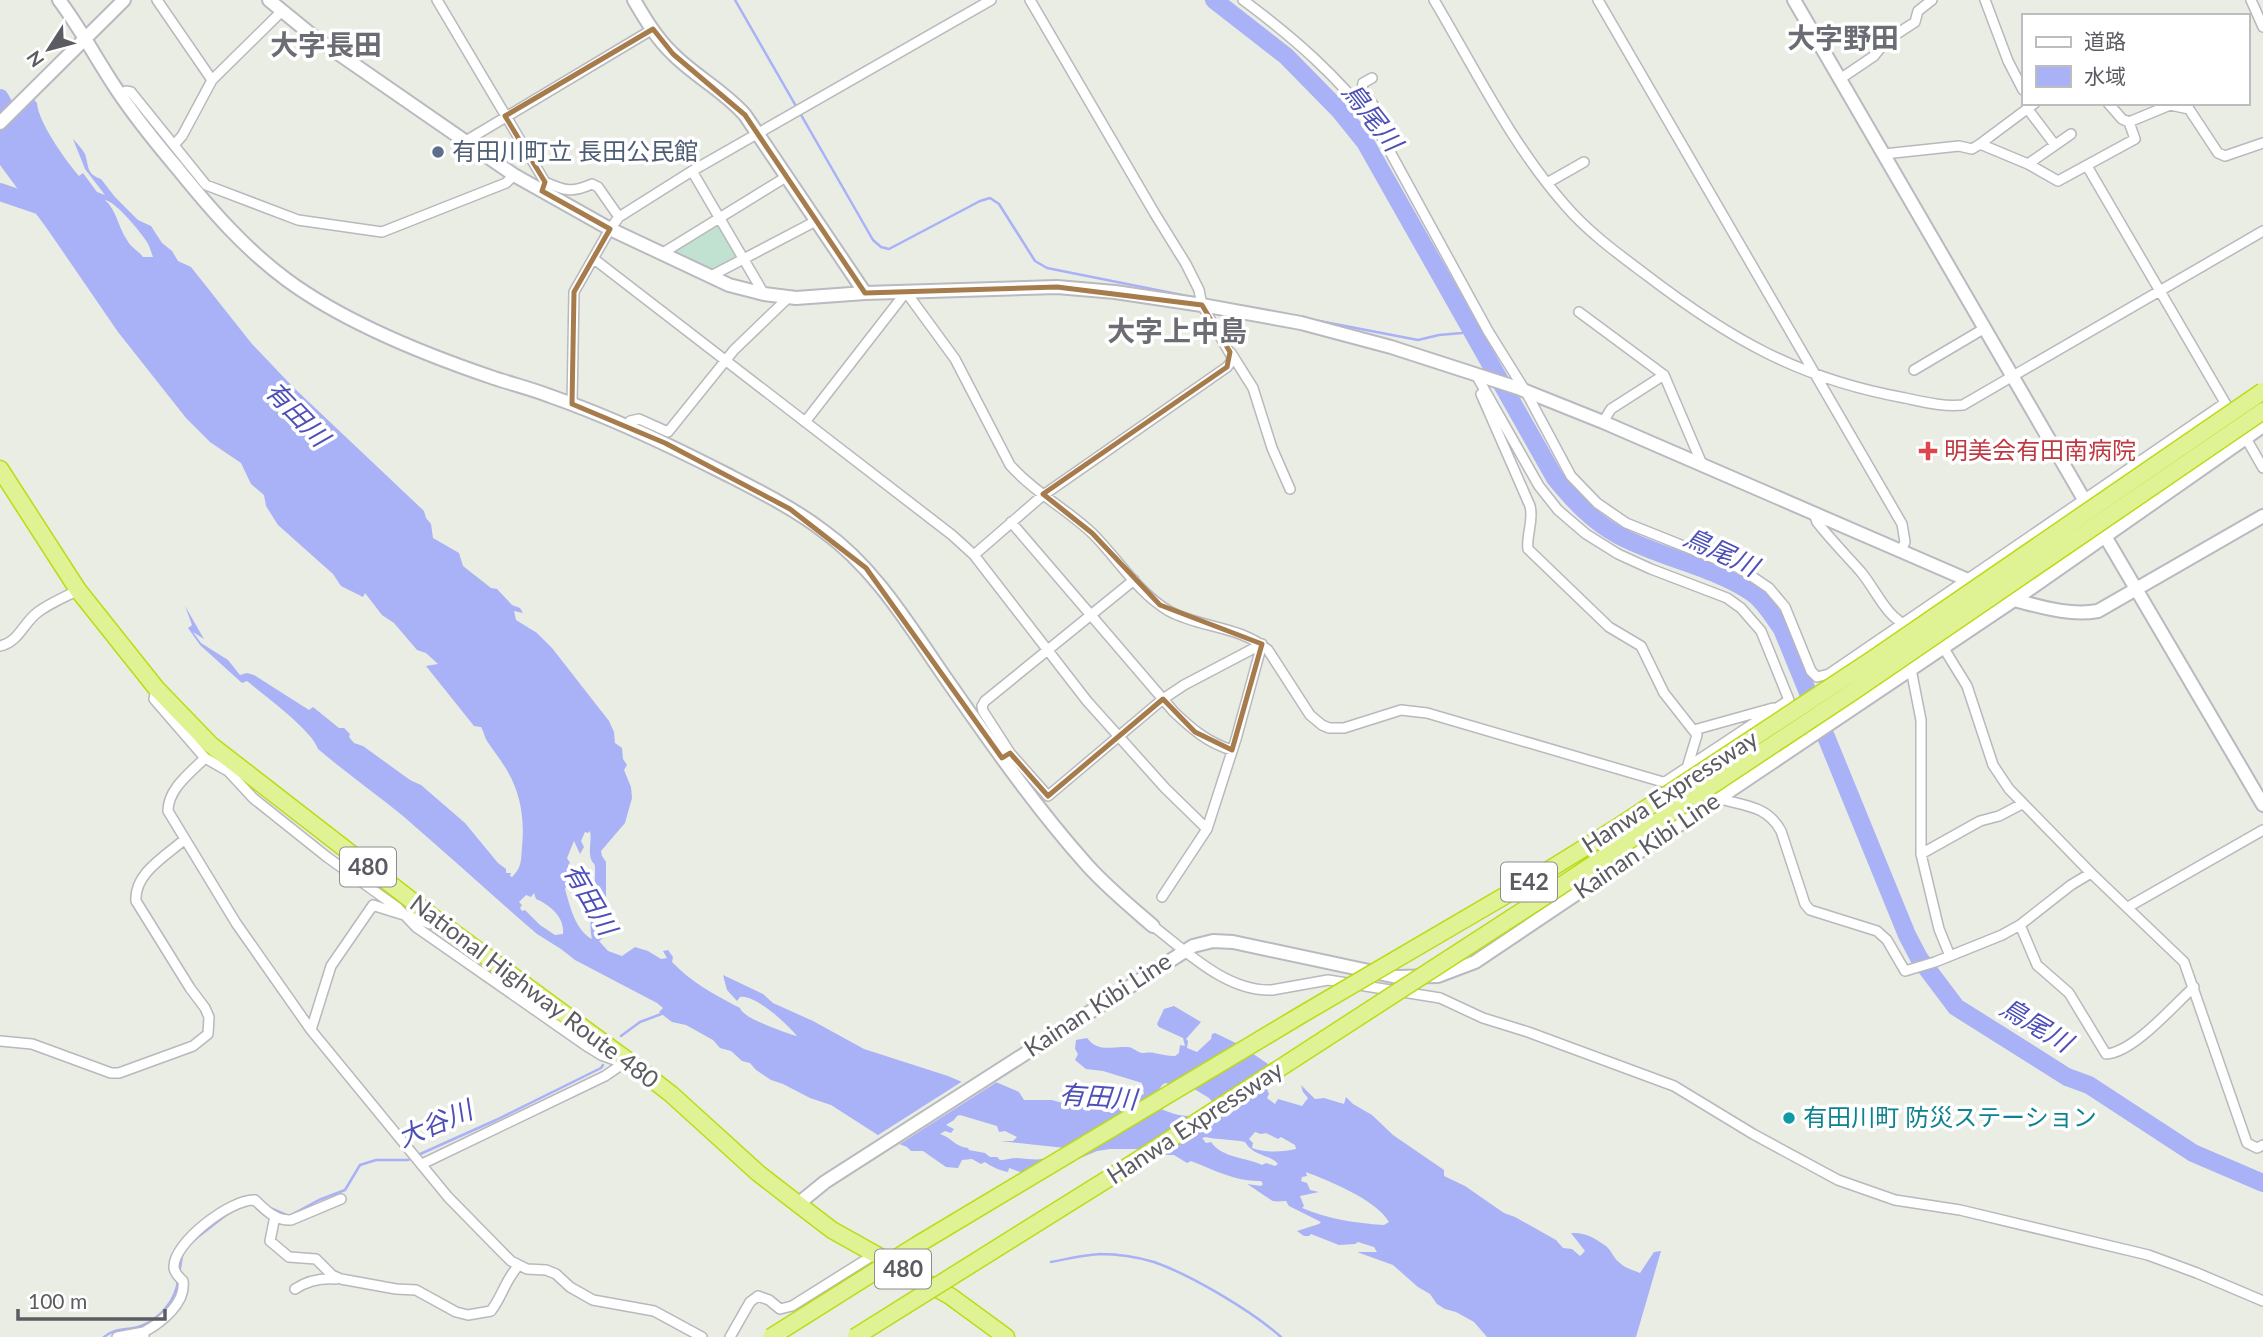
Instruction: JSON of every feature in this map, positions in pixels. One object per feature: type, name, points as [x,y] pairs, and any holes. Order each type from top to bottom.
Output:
[{"type":"highway","name":"Hanwa Expressway","points":[[771,1337],[928,1238],[1621,825],[1873,659],[2263,391]]},
{"type":"highway","name":"Hanwa Expressway","points":[[855,1337],[1138,1160],[1568,881],[1854,691],[2263,411]]},
{"type":"highway","name":"National Highway Route 480","points":[[0,469],[78,590],[156,688],[232,769],[671,1094],[758,1172],[832,1230],[950,1296],[1006,1337]]},
{"type":"street","points":[[59,0],[83,43],[144,128],[213,212],[258,257],[288,281],[360,324],[491,377],[572,404],[665,443],[806,518],[838,542],[866,568],[1006,755],[1047,817],[1089,867],[1180,953],[1243,985],[1264,990],[1328,980],[1440,998],[1483,1018],[1674,1086],[1753,1134],[1838,1180],[1895,1200],[1960,1210],[2148,1255],[2263,1301]]},
{"type":"street","points":[[0,123],[124,0]]},
{"type":"street","points":[[158,0],[212,80]]},
{"type":"street","points":[[269,0],[313,36],[514,175],[543,187],[610,229],[729,285],[789,297],[1057,287],[1115,292],[1301,323],[1391,347],[1522,390],[1702,464],[2014,600],[2081,614],[2098,611],[2263,516]]},
{"type":"street","points":[[437,0],[543,187]]},
{"type":"street","points":[[634,0],[673,54],[735,104],[865,293]]},
{"type":"street","points":[[572,404],[574,292],[619,217],[757,133],[991,0]]},
{"type":"street","points":[[1030,0],[1186,264],[1199,290],[1202,305],[1253,388],[1274,456],[1290,489]]},
{"type":"street","points":[[1242,0],[1284,30],[1329,72],[1362,108],[1380,133],[1571,476],[1606,510],[1637,528],[1741,569],[1769,587],[1786,607],[1811,671],[1816,677],[1829,674],[2225,403]]},
{"type":"street","points":[[1434,0],[1497,108],[1547,183],[1587,229],[1686,304],[1756,349],[1813,374],[1888,395],[1955,405],[1968,403],[2263,231]]},
{"type":"street","points":[[1598,0],[1902,524],[1905,542],[1901,551]]},
{"type":"street","points":[[1794,0],[2263,805]]},
{"type":"street","points":[[1840,79],[1874,56],[1886,41],[1915,22],[1918,11],[1932,0]]},
{"type":"street","points":[[1985,0],[2008,61],[2022,88]]},
{"type":"street","points":[[2251,0],[2263,27]]},
{"type":"street","points":[[174,145],[182,136],[212,80],[282,11]]},
{"type":"street","points":[[464,142],[653,29]]},
{"type":"street","points":[[1372,78],[1363,83],[1362,90],[1382,120],[1380,133]]},
{"type":"street","points":[[120,94],[131,92],[206,185],[298,220],[376,233],[506,183],[514,175]]},
{"type":"street","points":[[1884,153],[1959,146],[1972,149],[2030,105],[2055,145]]},
{"type":"street","points":[[1980,144],[2028,164],[2058,181],[2135,139],[2129,122],[2122,119],[2110,105]]},
{"type":"street","points":[[2129,122],[2159,108],[2180,106],[2189,109],[2218,153],[2225,156],[2263,143]]},
{"type":"street","points":[[2028,164],[2071,134]]},
{"type":"street","points":[[1547,183],[1584,162]]},
{"type":"street","points":[[2087,166],[2263,468]]},
{"type":"street","points":[[692,171],[764,294]]},
{"type":"street","points":[[661,254],[786,177]]},
{"type":"street","points":[[543,187],[573,191],[592,184],[598,187],[619,217]]},
{"type":"street","points":[[709,277],[816,221]]},
{"type":"street","points":[[594,259],[952,535],[974,555],[1087,701],[1175,798],[1208,830]]},
{"type":"street","points":[[805,422],[906,292]]},
{"type":"street","points":[[906,292],[955,359],[1010,466],[1023,480],[1092,533],[1160,605],[1174,614],[1249,637],[1262,644],[1310,715],[1322,725],[1344,728],[1392,711],[1427,713],[1766,812],[1775,820],[1781,831],[1805,904],[1810,910],[1815,914],[1877,931],[1887,940],[1903,969],[1908,971],[2002,935],[2091,873]]},
{"type":"street","points":[[626,427],[634,419],[668,432],[747,335],[789,297]]},
{"type":"street","points":[[1578,312],[1664,375],[1702,464]]},
{"type":"street","points":[[1914,370],[1985,328]]},
{"type":"street","points":[[974,555],[1042,496],[1227,367],[1231,362],[1230,352]]},
{"type":"street","points":[[1476,373],[1539,486],[1565,516],[1596,541],[1618,554],[1727,598],[1749,615],[1761,631],[1789,696],[1787,703],[1665,782]]},
{"type":"street","points":[[1476,373],[1530,506],[1528,549],[1608,627],[1642,646],[1664,693],[1697,734],[1686,768]]},
{"type":"street","points":[[1603,422],[1611,409],[1664,375]]},
{"type":"street","name":"Kainan Kibi Line","points":[[798,1205],[825,1182],[1180,953],[1203,942],[1234,942],[1397,977],[1429,978],[1449,973],[1486,955],[2014,600],[2263,426]]},
{"type":"street","points":[[1815,513],[1822,530],[1863,575],[1887,608],[1910,628],[1929,657]]},
{"type":"street","points":[[1011,522],[1163,699],[1195,732],[1210,742],[1232,750]]},
{"type":"street","points":[[1134,580],[990,696],[982,706],[1006,755],[1048,796],[1163,699],[1262,644]]},
{"type":"street","points":[[0,646],[9,644],[17,637],[20,630],[39,611],[78,590]]},
{"type":"street","points":[[1162,897],[1208,830],[1262,644]]},
{"type":"street","points":[[1943,647],[1967,686],[1993,765],[2022,804],[2184,962],[2247,1143],[2257,1148],[2263,1145]]},
{"type":"street","points":[[1912,669],[1920,720],[1921,854],[1939,929],[1950,956]]},
{"type":"street","points":[[156,688],[155,699],[205,758],[232,769],[253,798],[327,857],[398,908],[415,927],[588,1047],[601,1055],[625,1062]]},
{"type":"street","points":[[1694,730],[1779,708]]},
{"type":"street","points":[[205,758],[172,793],[168,811],[236,923],[311,1030],[448,1197],[500,1250],[519,1265],[556,1274],[570,1287],[593,1300],[654,1311],[702,1337]]},
{"type":"street","points":[[1921,854],[1980,821],[1999,816],[2022,804]]},
{"type":"street","points":[[2128,907],[2263,830]]},
{"type":"street","points":[[0,1041],[32,1044],[111,1073],[119,1073],[193,1046],[208,1034],[209,1017],[205,1008],[136,901],[136,891],[143,875],[185,839]]},
{"type":"street","points":[[311,1030],[331,966],[373,905],[430,924],[438,920]]},
{"type":"street","points":[[2020,925],[2037,965],[2069,993],[2106,1054],[2134,1042],[2194,987]]},
{"type":"street","points":[[422,1164],[605,1076],[625,1062]]},
{"type":"street","points":[[117,1337],[144,1335],[174,1308],[183,1292],[184,1281],[174,1268],[179,1251],[188,1238],[229,1208],[248,1199],[255,1200],[275,1216],[292,1220],[341,1199]]},
{"type":"street","points":[[275,1216],[270,1241],[274,1247],[289,1257],[316,1259],[332,1275],[341,1279]]},
{"type":"street","points":[[730,1337],[750,1302],[758,1296],[769,1300],[780,1309],[792,1306],[875,1254]]},
{"type":"street","points":[[295,1289],[325,1278],[341,1279],[416,1290],[456,1312],[480,1314],[492,1311],[509,1276],[519,1265]]},
{"type":"highlighted area","points":[[653,29],[673,54],[745,115],[865,293],[1057,287],[1202,305],[1230,352],[1227,367],[1043,494],[1092,533],[1160,605],[1262,644],[1232,750],[1195,732],[1163,699],[1048,796],[1010,753],[1002,758],[866,568],[790,509],[665,443],[572,404],[574,292],[610,229],[542,191],[545,182],[505,116]]},
{"type":"green space","points":[[719,221],[740,257],[710,273],[667,253]]},
{"type":"water","points":[[29,94],[37,103],[42,120],[54,141],[79,176],[83,173],[97,192],[105,195],[85,169],[73,139],[85,154],[90,172],[101,179],[138,220],[151,226],[178,261],[191,267],[252,344],[293,387],[424,511],[431,524],[433,538],[459,553],[463,566],[491,588],[497,589],[512,605],[520,608],[523,613],[514,611],[516,620],[537,633],[552,648],[609,721],[615,743],[622,748],[623,759],[627,765],[624,770],[632,798],[625,823],[601,851],[606,862],[606,901],[601,930],[603,938],[599,941],[608,951],[622,956],[635,947],[661,959],[667,958],[663,951],[668,950],[673,957],[672,962],[702,987],[754,1019],[793,1035],[797,1036],[779,1018],[754,1000],[740,997],[737,1001],[727,990],[723,975],[864,1049],[962,1082],[991,1080],[1019,1092],[1024,1100],[1052,1100],[1066,1104],[1078,1102],[1080,1107],[1127,1104],[1110,1090],[1126,1100],[1144,1094],[1142,1083],[1103,1071],[1086,1069],[1075,1060],[1078,1054],[1075,1049],[1076,1040],[1087,1038],[1096,1046],[1129,1047],[1142,1053],[1175,1056],[1179,1053],[1180,1045],[1185,1046],[1183,1038],[1157,1024],[1164,1009],[1174,1006],[1201,1022],[1186,1039],[1187,1048],[1197,1052],[1215,1033],[1240,1045],[1271,1066],[1266,1087],[1269,1094],[1267,1098],[1275,1104],[1278,1099],[1302,1106],[1308,1098],[1301,1085],[1315,1099],[1324,1098],[1344,1104],[1346,1097],[1372,1115],[1393,1135],[1444,1170],[1444,1176],[1580,1256],[1585,1251],[1571,1233],[1598,1240],[1622,1265],[1640,1273],[1654,1252],[1661,1251],[1636,1337],[1487,1337],[1474,1322],[1437,1304],[1430,1294],[1393,1265],[1357,1252],[1377,1252],[1374,1247],[1358,1242],[1339,1245],[1311,1234],[1304,1236],[1297,1231],[1321,1222],[1289,1206],[1286,1201],[1273,1201],[1247,1184],[1261,1186],[1261,1181],[1217,1172],[1191,1161],[1187,1163],[1174,1155],[1160,1155],[1147,1149],[1110,1149],[1097,1151],[1052,1170],[1029,1175],[1009,1168],[1008,1172],[1003,1171],[972,1159],[962,1160],[958,1168],[946,1167],[923,1151],[911,1151],[881,1137],[831,1105],[771,1080],[731,1051],[720,1048],[713,1040],[686,1025],[672,1022],[659,1012],[663,1008],[657,1003],[575,960],[537,934],[403,816],[318,749],[307,733],[287,714],[247,681],[242,683],[200,645],[188,628],[192,625],[185,606],[204,639],[193,632],[201,643],[228,660],[240,675],[254,675],[309,710],[313,707],[339,728],[344,728],[354,743],[363,746],[421,785],[465,823],[506,869],[506,873],[511,873],[512,877],[518,870],[523,836],[517,793],[481,727],[474,726],[426,666],[438,664],[426,653],[417,650],[394,623],[382,615],[365,593],[363,597],[341,586],[333,574],[278,525],[266,506],[264,495],[251,484],[241,463],[210,442],[186,418],[118,332],[0,165],[0,122]],"holes":[[[105,200],[115,205],[133,224],[147,242],[153,257],[143,257],[130,245]],[[590,831],[590,856],[595,867],[590,922],[592,939],[577,924],[565,889],[569,881],[570,863],[567,858],[574,841],[580,854],[584,847],[581,841],[585,832]],[[534,893],[536,899],[555,912],[561,922],[563,934],[555,935],[525,910],[522,911],[519,902],[526,895],[531,897]],[[1165,1083],[1196,1090],[1216,1106],[1234,1111],[1190,1116],[1174,1114],[1158,1108],[1160,1088]],[[960,1115],[997,1126],[999,1132],[1005,1131],[1017,1137],[1013,1141],[1000,1141],[1065,1148],[1042,1159],[1000,1160],[969,1150],[940,1134],[945,1131],[951,1133],[954,1129],[946,1125]],[[1255,1132],[1266,1133],[1278,1139],[1281,1137],[1295,1145],[1296,1149],[1263,1151],[1252,1148],[1253,1143],[1249,1139]],[[1202,1138],[1245,1142],[1253,1150],[1278,1164],[1262,1165],[1227,1154],[1211,1142],[1206,1143]],[[1306,1172],[1351,1192],[1374,1206],[1389,1222],[1384,1225],[1352,1222],[1302,1208],[1304,1206],[1300,1196],[1319,1192],[1310,1190],[1307,1183],[1301,1181],[1302,1177],[1307,1176]]]},
{"type":"pier","points":[[991,1076],[1000,1080],[895,1147],[875,1137],[966,1079]]},
{"type":"waterway","points":[[735,0],[873,240],[881,247],[889,249],[990,198],[999,204],[1035,261],[1047,268],[1197,298]]},
{"type":"waterway","name":"鳥尾川","points":[[1214,0],[1286,56],[1340,111],[1365,142],[1555,478],[1569,494],[1591,517],[1618,535],[1736,583],[1756,595],[1768,609],[1782,629],[1907,935],[1919,958],[1956,1007],[2067,1077],[2089,1085],[2193,1153],[2263,1183]]},
{"type":"waterway","name":"有田川","points":[[0,98],[17,129]]},
{"type":"waterway","points":[[0,192],[50,209]]},
{"type":"waterway","points":[[1314,320],[1418,340],[1471,329]]},
{"type":"waterway","name":"大谷川","points":[[621,1036],[640,1022],[664,1013]]},
{"type":"waterway","name":"大谷川","points":[[418,1155],[496,1120],[603,1065]]},
{"type":"waterway","name":"大谷川","points":[[270,1208],[289,1216],[345,1190],[360,1165],[376,1160],[412,1158]]},
{"type":"waterway","name":"大谷川","points":[[194,1240],[231,1211],[250,1204]]},
{"type":"waterway","points":[[1051,1262],[1100,1254],[1154,1262],[1220,1295],[1281,1337]]},
{"type":"waterway","name":"大谷川","points":[[179,1274],[182,1256]]},
{"type":"waterway","name":"大谷川","points":[[104,1337],[155,1319],[174,1295],[178,1280]]},
{"type":"place","name":"有田川町立 長田公民館","points":[[438,152]]},
{"type":"place","name":"明美会有田南病院","points":[[1928,451]]},
{"type":"place","name":"有田川町 防災ステーション","points":[[1789,1118]]},
{"type":"district","name":"大字野田","points":[[1843,38]]},
{"type":"district","name":"大字長田","points":[[326,45]]},
{"type":"district","name":"大字上中島","points":[[1177,331]]}]
